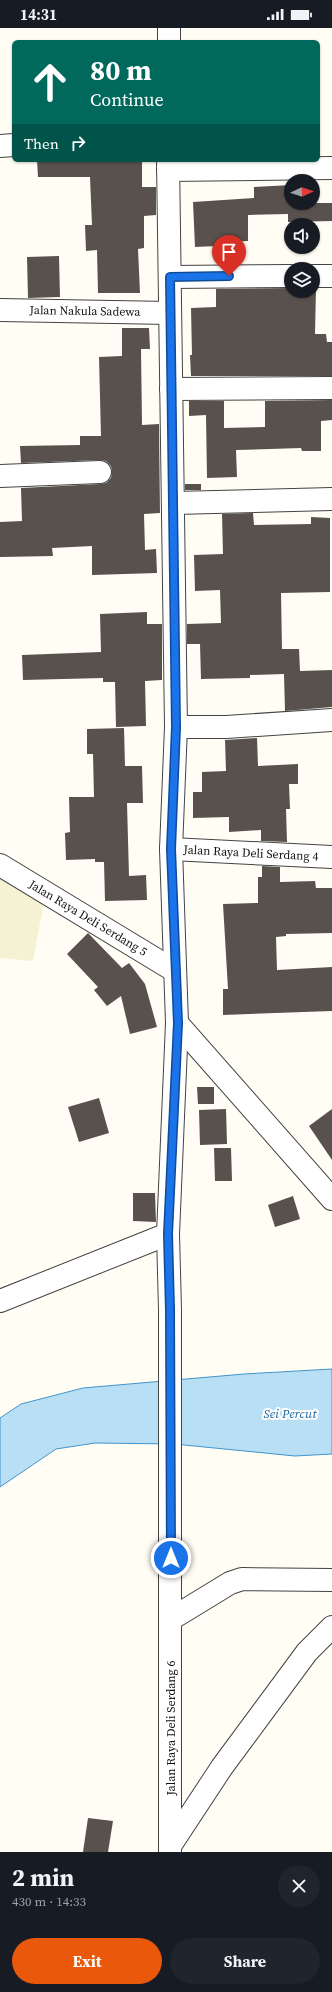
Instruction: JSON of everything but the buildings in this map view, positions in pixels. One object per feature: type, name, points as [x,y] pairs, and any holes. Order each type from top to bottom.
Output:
[{"type":"street","points":[[169,28],[169,40]]},
{"type":"street","points":[[0,146],[12,145]]},
{"type":"street","points":[[168,165],[332,168]]},
{"type":"street","name":"Jalan Raya Deli Serdang 6","points":[[168,165],[176,727],[171,849],[178,1023],[168,1234],[170,1310],[171,1612],[170,1849]]},
{"type":"street","points":[[170,277],[284,276]]},
{"type":"street","points":[[320,276],[332,276]]},
{"type":"street","name":"Jalan Nakula Sadewa","points":[[0,310],[170,313]]},
{"type":"street","points":[[171,389],[332,388]]},
{"type":"street","points":[[0,476],[100,472]]},
{"type":"street","points":[[174,503],[332,500]]},
{"type":"street","points":[[176,727],[226,728],[332,720]]},
{"type":"street","name":"Jalan Raya Deli Serdang 4","points":[[171,849],[332,857]]},
{"type":"street","name":"Jalan Raya Deli Serdang 5","points":[[0,864],[176,971]]},
{"type":"street","points":[[178,1023],[332,1199]]},
{"type":"street","points":[[0,1301],[168,1234]]},
{"type":"street","points":[[171,1612],[230,1583],[242,1579],[332,1580]]},
{"type":"street","points":[[170,1849],[222,1767],[292,1671],[307,1652],[332,1627]]},
{"type":"shaded area","points":[[0,865],[46,891],[33,961],[0,958]]},
{"type":"water","name":"Sei Percut","points":[[332,1369],[332,1454],[295,1456],[174,1444],[95,1443],[56,1449],[0,1487],[0,1418],[21,1404],[83,1388],[244,1374]]},
{"type":"route","points":[[171,1558],[170,1281],[168,1234],[178,1023],[171,849],[176,727],[170,277],[229,276]]}]
